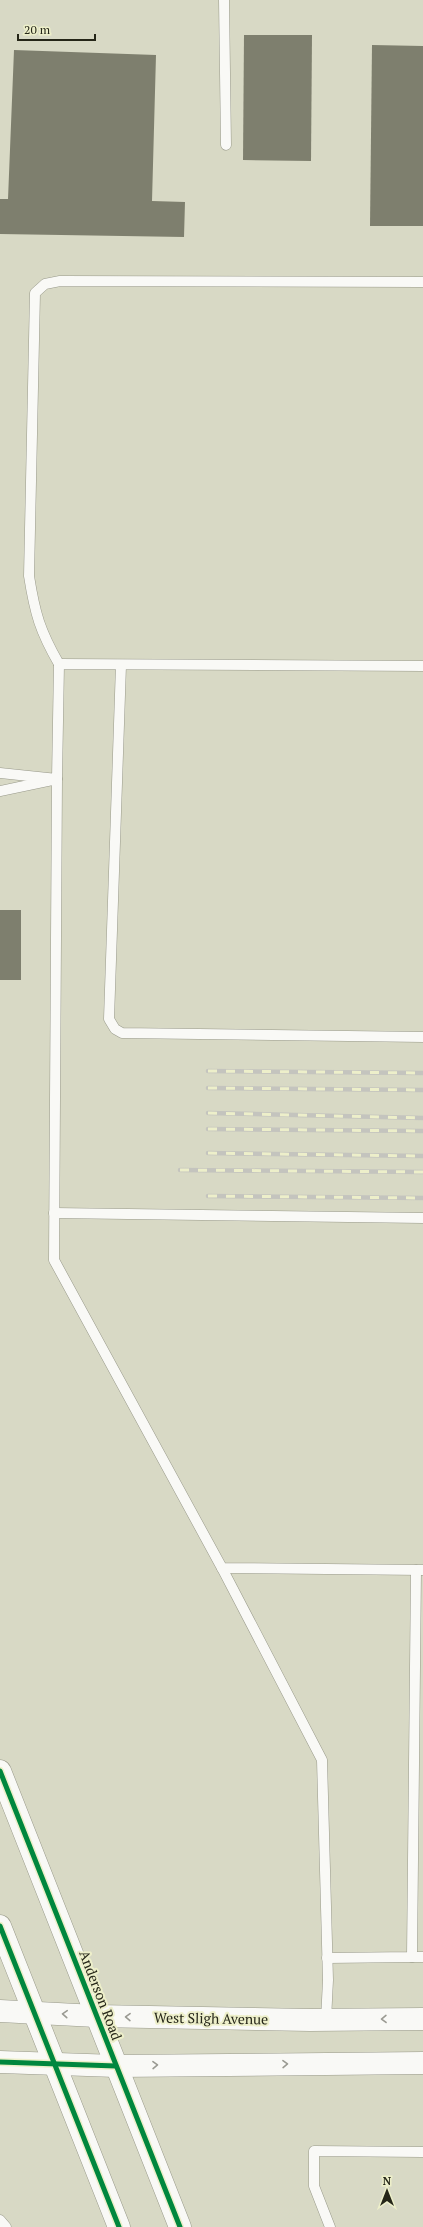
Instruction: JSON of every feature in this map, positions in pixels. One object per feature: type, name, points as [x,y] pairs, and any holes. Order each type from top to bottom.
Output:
[{"type":"main road","name":"Anderson Road","points":[[0,1771],[180,2227]]},
{"type":"main road","points":[[0,1926],[119,2227]]},
{"type":"main road","name":"West Sligh Avenue","points":[[0,2011],[96,2016],[326,2020],[423,2019]]},
{"type":"main road","points":[[0,2062],[53,2062],[116,2066],[423,2063]]},
{"type":"lane","points":[[224,0],[226,145]]},
{"type":"lane","points":[[326,2020],[327,1958],[322,1760],[222,1568],[54,1260],[58,664],[42,635],[34,610],[29,576],[35,293],[45,284],[60,281],[423,282]]},
{"type":"lane","points":[[58,664],[423,666]]},
{"type":"lane","points":[[122,665],[109,1019],[115,1029],[122,1032],[423,1037]]},
{"type":"lane","points":[[0,773],[57,779]]},
{"type":"lane","points":[[0,790],[57,779]]},
{"type":"lane","points":[[54,1213],[423,1218]]},
{"type":"lane","points":[[222,1568],[420,1570],[412,1957]]},
{"type":"lane","points":[[327,1958],[423,1957]]},
{"type":"lane","points":[[330,2227],[314,2186],[314,2151],[423,2152]]},
{"type":"lane","points":[[0,2220],[6,2227]]},
{"type":"building","points":[[244,35],[312,35],[311,161],[243,160]]},
{"type":"building","points":[[372,45],[423,46],[423,226],[370,226]]},
{"type":"building","points":[[14,50],[156,55],[152,201],[185,202],[184,237],[0,234],[0,199],[8,199]]},
{"type":"building","points":[[0,910],[21,910],[21,980],[0,980]]},
{"type":"railway","points":[[208,1071],[423,1073]]},
{"type":"railway","points":[[208,1088],[423,1090]]},
{"type":"railway","points":[[208,1113],[423,1118]]},
{"type":"railway","points":[[208,1129],[423,1131]]},
{"type":"railway","points":[[208,1153],[423,1156]]},
{"type":"railway","points":[[180,1170],[423,1172]]},
{"type":"railway","points":[[208,1196],[423,1198]]},
{"type":"cycle path","points":[[0,1771],[180,2227]]},
{"type":"cycle path","points":[[0,1926],[119,2227]]},
{"type":"cycle path","points":[[0,2062],[116,2066]]}]
